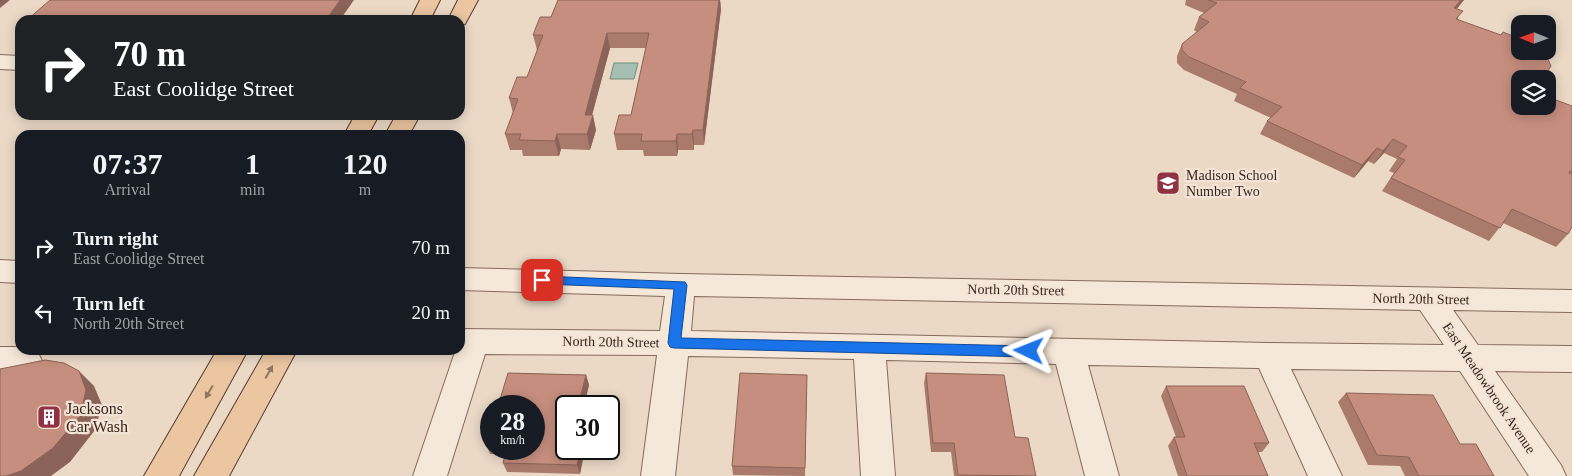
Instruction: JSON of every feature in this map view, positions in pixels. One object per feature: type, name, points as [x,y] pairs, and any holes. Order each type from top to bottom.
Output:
[{"type":"main road","points":[[422,15],[430,0]]},
{"type":"main road","points":[[460,15],[468,0]]},
{"type":"main road","points":[[161,476],[231,355]]},
{"type":"main road","points":[[211,476],[279,355]]},
{"type":"street","points":[[0,62],[15,63]]},
{"type":"street","points":[[0,271],[15,272]]},
{"type":"street","name":"North 20th Street","points":[[465,279],[681,285],[1572,301]]},
{"type":"street","points":[[658,476],[681,285]]},
{"type":"street","name":"East Meadowbrook Avenue","points":[[1429,299],[1548,476]]},
{"type":"street","name":"North 20th Street","points":[[467,341],[674,343],[1269,356],[1572,359]]},
{"type":"street","points":[[869,347],[878,476]]},
{"type":"street","points":[[1069,352],[1102,476]]},
{"type":"street","points":[[430,476],[463,355]]},
{"type":"street","points":[[1269,356],[1325,476]]},
{"type":"street","points":[[0,360],[26,360],[36,380]]},
{"type":"shaded area","points":[[614,63],[638,63],[634,79],[610,79]]},
{"type":"building","points":[[50,0],[340,0],[330,15],[33,15]]},
{"type":"building","points":[[558,0],[719,0],[703,130],[693,130],[692,134],[677,134],[676,141],[641,141],[642,134],[614,134],[619,115],[631,115],[649,33],[607,33],[585,115],[593,115],[587,134],[557,134],[555,141],[519,140],[521,134],[505,134],[518,99],[509,98],[517,77],[527,77],[543,35],[533,35],[540,17],[551,17]]},
{"type":"building","points":[[1208,0],[1461,0],[1454,8],[1463,11],[1456,19],[1501,35],[1503,32],[1511,35],[1511,60],[1548,60],[1551,66],[1548,70],[1511,70],[1511,115],[1556,115],[1556,100],[1572,106],[1572,172],[1570,171],[1569,173],[1572,174],[1572,227],[1568,234],[1512,209],[1500,228],[1391,178],[1405,160],[1398,157],[1407,146],[1393,139],[1383,151],[1377,148],[1362,165],[1267,121],[1282,107],[1240,88],[1246,82],[1189,57],[1182,50],[1182,44],[1209,22],[1199,17],[1217,3]]},
{"type":"building","name":"Jacksons Car Wash","points":[[45,360],[64,363],[79,371],[86,390],[80,416],[53,448],[21,471],[0,476],[0,369]]},
{"type":"building","points":[[508,373],[586,375],[581,395],[555,395],[555,460],[578,460],[577,465],[503,463],[504,460],[545,460],[545,395],[501,395]]},
{"type":"building","points":[[740,373],[807,375],[805,468],[732,466]]},
{"type":"building","points":[[926,373],[1004,375],[1015,437],[1028,438],[1036,476],[958,475],[954,443],[933,443]]},
{"type":"building","points":[[1166,386],[1244,386],[1269,443],[1254,443],[1268,476],[1187,476],[1174,437],[1185,437]]},
{"type":"building","points":[[1346,393],[1433,395],[1460,444],[1476,444],[1494,476],[1419,476],[1409,457],[1377,455]]},
{"type":"place","name":"Madison School Number Two","points":[[1168,183]]},
{"type":"place","name":"Jacksons Car Wash","points":[[49,417]]},
{"type":"route","points":[[542,280],[681,285],[674,343],[1029,351]]}]
